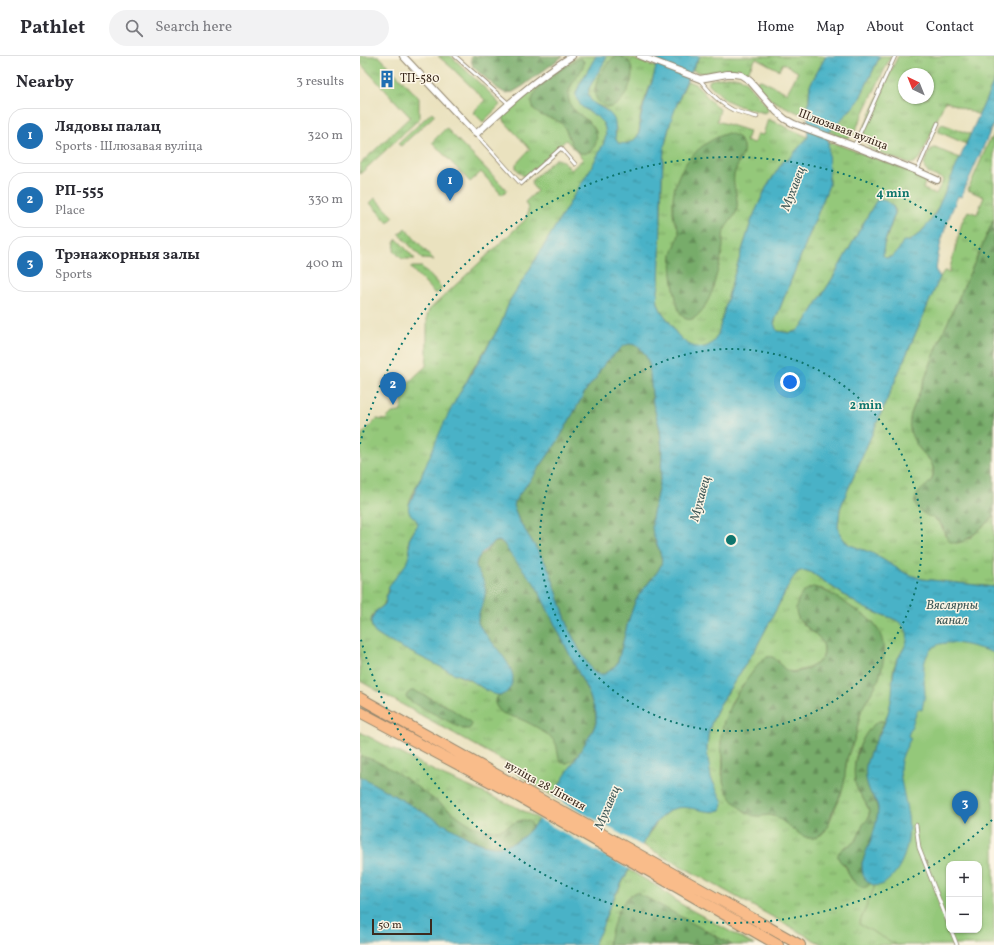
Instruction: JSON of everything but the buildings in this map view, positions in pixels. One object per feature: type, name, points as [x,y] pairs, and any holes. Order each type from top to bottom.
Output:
[{"type":"main road","name":"вуліца 28 Ліпеня","points":[[360,698],[521,793],[670,878],[778,945]]},
{"type":"main road","name":"вуліца 28 Ліпеня","points":[[360,712],[521,793]]},
{"type":"main road","name":"вуліца 28 Ліпеня","points":[[670,878],[800,945]]},
{"type":"street","points":[[403,56],[476,134],[509,104],[557,65],[572,56]]},
{"type":"street","points":[[640,56],[697,78]]},
{"type":"street","name":"Шлюзавая вуліца","points":[[697,78],[727,74],[741,75],[750,81],[777,112],[794,124],[918,171],[937,180]]},
{"type":"lane","points":[[455,56],[509,104]]},
{"type":"lane","points":[[854,146],[895,56]]},
{"type":"lane","points":[[697,78],[722,103],[734,110],[757,117]]},
{"type":"lane","points":[[918,171],[938,123]]},
{"type":"lane","points":[[476,134],[521,184],[561,148],[574,164]]},
{"type":"lane","points":[[916,825],[919,848],[946,917]]},
{"type":"lane","points":[[952,933],[957,945]]},
{"type":"green space","points":[[360,56],[379,56],[419,98],[419,119],[360,174],[360,164],[410,117],[360,63]]},
{"type":"green space","points":[[438,56],[451,56],[493,96],[500,105],[483,122],[473,112],[485,100]]},
{"type":"green space","points":[[472,56],[563,56],[523,86],[513,92],[505,93],[498,89],[473,67],[471,59]]},
{"type":"green space","points":[[578,56],[596,56],[576,93],[581,106],[596,116],[603,123],[606,136],[603,145],[591,168],[510,300],[500,326],[471,372],[410,500],[408,508],[409,511],[416,519],[418,524],[409,540],[408,561],[402,571],[389,586],[384,604],[371,618],[371,625],[379,636],[495,694],[589,737],[553,796],[517,774],[509,764],[360,681],[360,441],[363,433],[377,419],[385,420],[392,413],[399,412],[401,410],[403,402],[396,394],[426,366],[427,316],[429,310],[525,220],[528,211],[525,202],[537,191],[531,184],[532,180],[555,159],[562,161],[571,170],[583,159],[566,140],[527,175],[522,175],[516,168],[516,164],[530,149],[503,118],[506,113],[546,78]]},
{"type":"green space","points":[[606,56],[625,56],[656,67],[641,112],[637,137],[629,143],[618,143],[615,137],[616,128],[609,113],[592,102],[588,94],[589,88],[606,59]]},
{"type":"green space","points":[[616,56],[625,58],[630,63],[632,71],[631,80],[628,89],[618,104],[608,107],[601,104],[596,98],[596,85],[598,78],[606,65]]},
{"type":"green space","points":[[700,56],[826,56],[810,85],[807,117],[771,100],[756,83],[757,81],[761,80],[787,93],[798,72],[783,63],[779,70],[756,58],[748,72],[744,73],[734,70],[727,70],[705,74],[692,70]]},
{"type":"green space","points":[[880,56],[891,56],[853,134],[844,138],[829,132],[858,102]]},
{"type":"green space","points":[[898,56],[994,56],[994,81],[979,115],[945,101],[921,157],[914,163],[910,164],[872,150],[865,140],[864,128]]},
{"type":"green space","points":[[581,58],[584,62],[583,67],[571,86],[569,98],[573,109],[592,125],[597,135],[592,149],[590,152],[586,153],[577,151],[564,126],[558,121],[543,116],[537,112],[534,109],[532,102],[534,95],[547,80],[564,67]]},
{"type":"green space","points":[[726,77],[739,77],[745,81],[768,107],[768,111],[764,113],[739,106],[726,100],[709,84],[710,80]]},
{"type":"green space","points":[[687,81],[702,90],[711,102],[720,109],[717,121],[749,131],[746,141],[754,143],[757,134],[763,135],[768,119],[808,137],[787,161],[784,160],[766,188],[752,219],[732,282],[718,334],[714,341],[709,345],[699,348],[687,343],[676,332],[661,310],[657,298],[659,284],[664,149],[672,116]]},
{"type":"green space","points":[[432,112],[435,115],[401,146],[398,144]]},
{"type":"green space","points":[[942,124],[970,134],[966,144],[939,132],[939,127]]},
{"type":"green space","points":[[446,128],[507,190],[502,195],[481,172],[470,182],[432,142]]},
{"type":"green space","points":[[728,133],[738,137],[743,146],[743,154],[734,175],[737,208],[735,214],[724,231],[721,257],[710,297],[701,311],[692,319],[688,320],[684,318],[678,307],[672,276],[672,254],[679,233],[673,216],[673,194],[681,171],[696,152],[716,138]]},
{"type":"green space","points":[[994,135],[994,219],[942,335],[911,414],[918,447],[932,463],[933,474],[930,483],[936,520],[942,527],[945,536],[969,539],[994,516],[994,587],[922,579],[905,573],[872,553],[850,545],[840,534],[838,527],[840,509],[843,501],[940,277],[944,271],[949,272],[962,222],[968,211],[977,214],[984,197],[968,190],[990,139],[992,139]]},
{"type":"green space","points":[[828,141],[923,176],[925,182],[923,189],[936,194],[944,179],[930,174],[925,169],[924,166],[929,152],[935,148],[960,158],[941,202],[929,223],[920,233],[900,248],[893,256],[886,258],[883,255],[883,248],[896,211],[893,206],[881,200],[876,201],[832,279],[804,324],[797,331],[789,333],[778,331],[774,323],[829,185]]},
{"type":"green space","points":[[375,198],[394,217],[388,223],[370,203]]},
{"type":"green space","points":[[994,219],[994,516],[966,540],[953,543],[947,539],[939,522],[924,514],[915,505],[916,496],[932,479],[933,468],[930,461],[919,448],[911,435],[910,420],[942,335]]},
{"type":"green space","points":[[405,228],[434,260],[423,259],[399,234]]},
{"type":"green space","points":[[397,239],[415,259],[402,259],[394,251],[395,241]]},
{"type":"green space","points":[[410,267],[422,267],[441,287],[441,290],[434,293]]},
{"type":"green space","points":[[633,344],[639,348],[648,360],[653,404],[660,429],[662,450],[661,475],[652,518],[655,542],[662,560],[658,571],[635,602],[616,665],[608,672],[600,674],[595,673],[589,666],[579,649],[570,631],[550,572],[518,519],[514,507],[518,496],[558,441],[586,390],[596,378],[600,370],[605,363],[623,346]]},
{"type":"green space","points":[[498,541],[504,544],[535,584],[594,707],[596,720],[589,739],[574,759],[569,762],[565,763],[560,760],[554,740],[549,736],[520,719],[502,713],[495,704],[496,698],[508,689],[512,681],[478,623],[485,595],[482,581],[476,567],[480,557]]},
{"type":"green space","points":[[807,570],[870,611],[899,621],[907,631],[908,639],[906,646],[898,659],[892,702],[885,722],[879,722],[873,726],[860,745],[856,757],[854,769],[857,788],[867,807],[869,817],[855,841],[844,847],[842,863],[855,883],[868,886],[870,883],[875,886],[901,945],[823,945],[643,845],[657,822],[667,812],[673,809],[688,807],[716,812],[715,786],[709,770],[707,750],[711,724],[719,706],[756,648],[791,581],[796,574]],"holes":[[[820,588],[866,617],[884,654],[879,678],[862,708],[855,737],[848,755],[841,794],[826,830],[821,835],[808,838],[779,818],[770,815],[757,816],[722,775],[723,756],[721,747],[723,725],[732,701],[745,682],[778,660],[783,668],[791,672],[811,667],[822,658],[824,654],[822,641],[798,618]]]},
{"type":"green space","points":[[813,587],[824,590],[869,619],[874,624],[881,636],[884,650],[883,664],[879,678],[860,714],[855,738],[848,754],[841,794],[828,826],[822,834],[814,838],[809,838],[798,833],[776,817],[770,815],[751,815],[747,813],[730,796],[724,784],[721,735],[726,716],[734,699],[761,661],[765,658],[772,657],[775,658],[788,671],[797,672],[817,664],[823,657],[824,647],[821,641],[797,616],[796,609],[800,596]]},
{"type":"green space","points":[[986,587],[994,587],[994,945],[897,945],[859,924],[875,886],[864,876],[862,870],[862,863],[870,843],[878,812],[877,805],[867,783],[867,762],[892,701],[894,667],[908,639]]},
{"type":"green space","points":[[411,691],[415,691],[447,706],[469,721],[471,727],[469,729],[463,729],[410,701],[406,697]]},
{"type":"green space","points":[[879,721],[885,722],[869,755],[871,794],[878,806],[878,813],[874,833],[862,863],[865,879],[870,883],[868,886],[863,887],[858,885],[851,878],[846,866],[841,863],[838,854],[842,849],[852,844],[856,840],[862,826],[868,818],[869,812],[867,805],[856,786],[854,769],[858,750],[862,741],[872,726]]},
{"type":"green space","points":[[360,732],[442,775],[514,806],[539,819],[527,834],[464,836],[360,776]]},
{"type":"green space","points":[[360,756],[369,758],[388,767],[465,821],[476,827],[485,830],[498,830],[521,820],[525,820],[529,821],[532,825],[531,829],[526,835],[508,845],[486,845],[472,840],[360,776]]},
{"type":"green space","points":[[629,870],[660,888],[679,903],[754,945],[594,945],[609,908]]},
{"type":"green space","points":[[634,893],[638,893],[732,945],[608,945],[616,916],[624,902]]},
{"type":"water","points":[[596,56],[606,56],[606,59],[589,88],[589,94],[592,102],[609,112],[614,119],[616,140],[618,143],[627,143],[633,141],[639,134],[642,110],[654,77],[657,56],[700,56],[678,102],[669,127],[664,150],[662,169],[659,284],[657,298],[661,310],[676,332],[687,343],[699,348],[709,345],[714,341],[718,334],[732,282],[752,219],[766,188],[784,160],[787,161],[808,137],[807,125],[810,85],[826,56],[880,56],[858,102],[828,133],[829,185],[774,323],[778,331],[789,333],[797,331],[804,324],[832,279],[876,201],[886,201],[895,210],[884,244],[883,255],[886,258],[895,254],[903,241],[910,241],[929,223],[936,212],[994,81],[994,123],[961,197],[958,196],[950,215],[941,243],[937,262],[936,272],[940,277],[843,501],[840,509],[838,527],[840,534],[850,545],[872,553],[905,573],[922,579],[994,587],[994,653],[963,644],[946,643],[939,644],[934,647],[927,655],[924,666],[925,694],[922,710],[918,709],[908,736],[911,738],[900,766],[901,781],[909,825],[907,843],[902,861],[892,877],[882,885],[872,885],[867,881],[862,872],[862,863],[873,833],[878,810],[878,806],[868,786],[866,769],[867,761],[887,715],[891,700],[895,666],[906,644],[906,630],[896,620],[863,607],[812,573],[805,570],[797,573],[791,581],[756,648],[719,706],[711,724],[707,750],[711,778],[722,800],[723,805],[721,810],[709,812],[685,807],[673,809],[660,818],[645,840],[609,908],[594,945],[360,945],[360,776],[470,839],[487,845],[502,846],[514,842],[524,836],[534,826],[596,723],[596,713],[589,694],[535,584],[502,542],[495,542],[484,551],[477,560],[476,566],[485,586],[484,599],[478,623],[503,656],[511,670],[513,677],[511,686],[503,695],[496,695],[470,680],[384,639],[375,633],[371,623],[375,612],[385,604],[389,586],[406,564],[410,553],[409,540],[418,524],[408,509],[409,505],[443,425],[456,399],[500,326],[510,300],[591,168],[603,145],[606,136],[603,123],[596,116],[581,106],[576,97],[580,84]],"holes":[[[633,344],[642,350],[649,364],[653,404],[660,429],[662,450],[661,475],[652,518],[652,528],[662,560],[658,571],[635,602],[616,665],[608,672],[600,674],[595,673],[592,670],[579,649],[570,631],[550,572],[518,519],[514,507],[518,496],[558,441],[586,390],[596,378],[605,363],[623,346]]]},
{"type":"pier","points":[[551,795],[644,847],[631,870],[537,818]]},
{"type":"place","name":"ТП-580","points":[[387,79]]},
{"type":"place","name":"Лядовы палац","points":[[450,201]]},
{"type":"place","name":"РП-555","points":[[393,405]]},
{"type":"place","name":"Трэнажорныя залы","points":[[965,824]]},
{"type":"water label","name":"Мухавец","points":[[794,189]]},
{"type":"water label","name":"Мухавец","points":[[701,499]]},
{"type":"water label","name":"Вяслярны канал","points":[[952,614]]},
{"type":"water label","name":"Мухавец","points":[[608,808]]}]
